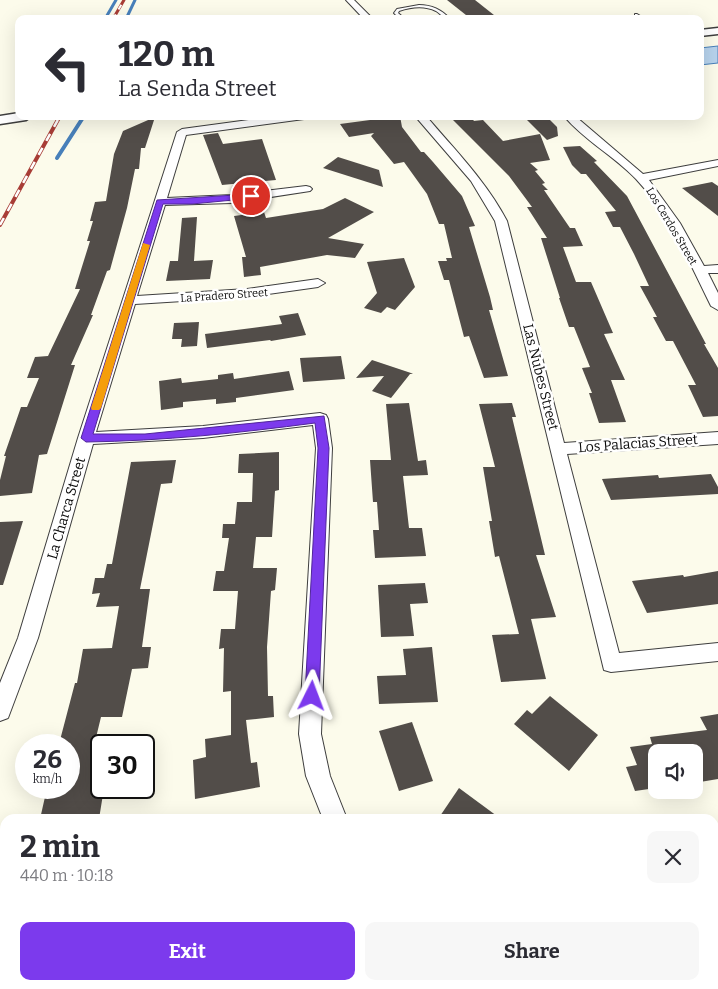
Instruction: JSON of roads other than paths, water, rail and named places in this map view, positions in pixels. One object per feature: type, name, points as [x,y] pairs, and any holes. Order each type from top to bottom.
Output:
[{"type":"street","points":[[350,0],[365,15]]},
{"type":"street","points":[[704,33],[718,31]]},
{"type":"street","points":[[0,114],[15,112]]},
{"type":"street","points":[[0,120],[15,118]]},
{"type":"street","name":"La Charca Street","points":[[0,712],[28,638],[86,438],[182,132],[274,120]]},
{"type":"street","name":"Las Nubes Street","points":[[424,120],[480,182],[492,201],[501,221],[611,663],[718,652]]},
{"type":"street","name":"Los Cerdos Street","points":[[574,120],[641,178],[664,209],[718,306]]},
{"type":"street","points":[[641,178],[718,163]]},
{"type":"street","points":[[159,202],[232,199],[306,189]]},
{"type":"street","points":[[699,270],[718,269]]},
{"type":"street","name":"La Pradero Street","points":[[129,300],[219,297],[318,283]]},
{"type":"street","points":[[86,438],[145,437],[243,429],[320,419],[324,448],[310,734],[318,776],[333,814]]},
{"type":"street","name":"Los Palacias Street","points":[[559,449],[718,438]]},
{"type":"lane","points":[[398,15],[396,13],[398,10],[423,6],[439,10],[444,15]]},
{"type":"water","points":[[718,46],[718,63],[704,65],[704,48]]},
{"type":"waterway","points":[[107,15],[116,0]]},
{"type":"waterway","points":[[128,15],[135,0]]},
{"type":"waterway","points":[[57,158],[81,120]]},
{"type":"railway","points":[[115,15],[124,0]]},
{"type":"railway","points":[[0,225],[58,120]]}]
